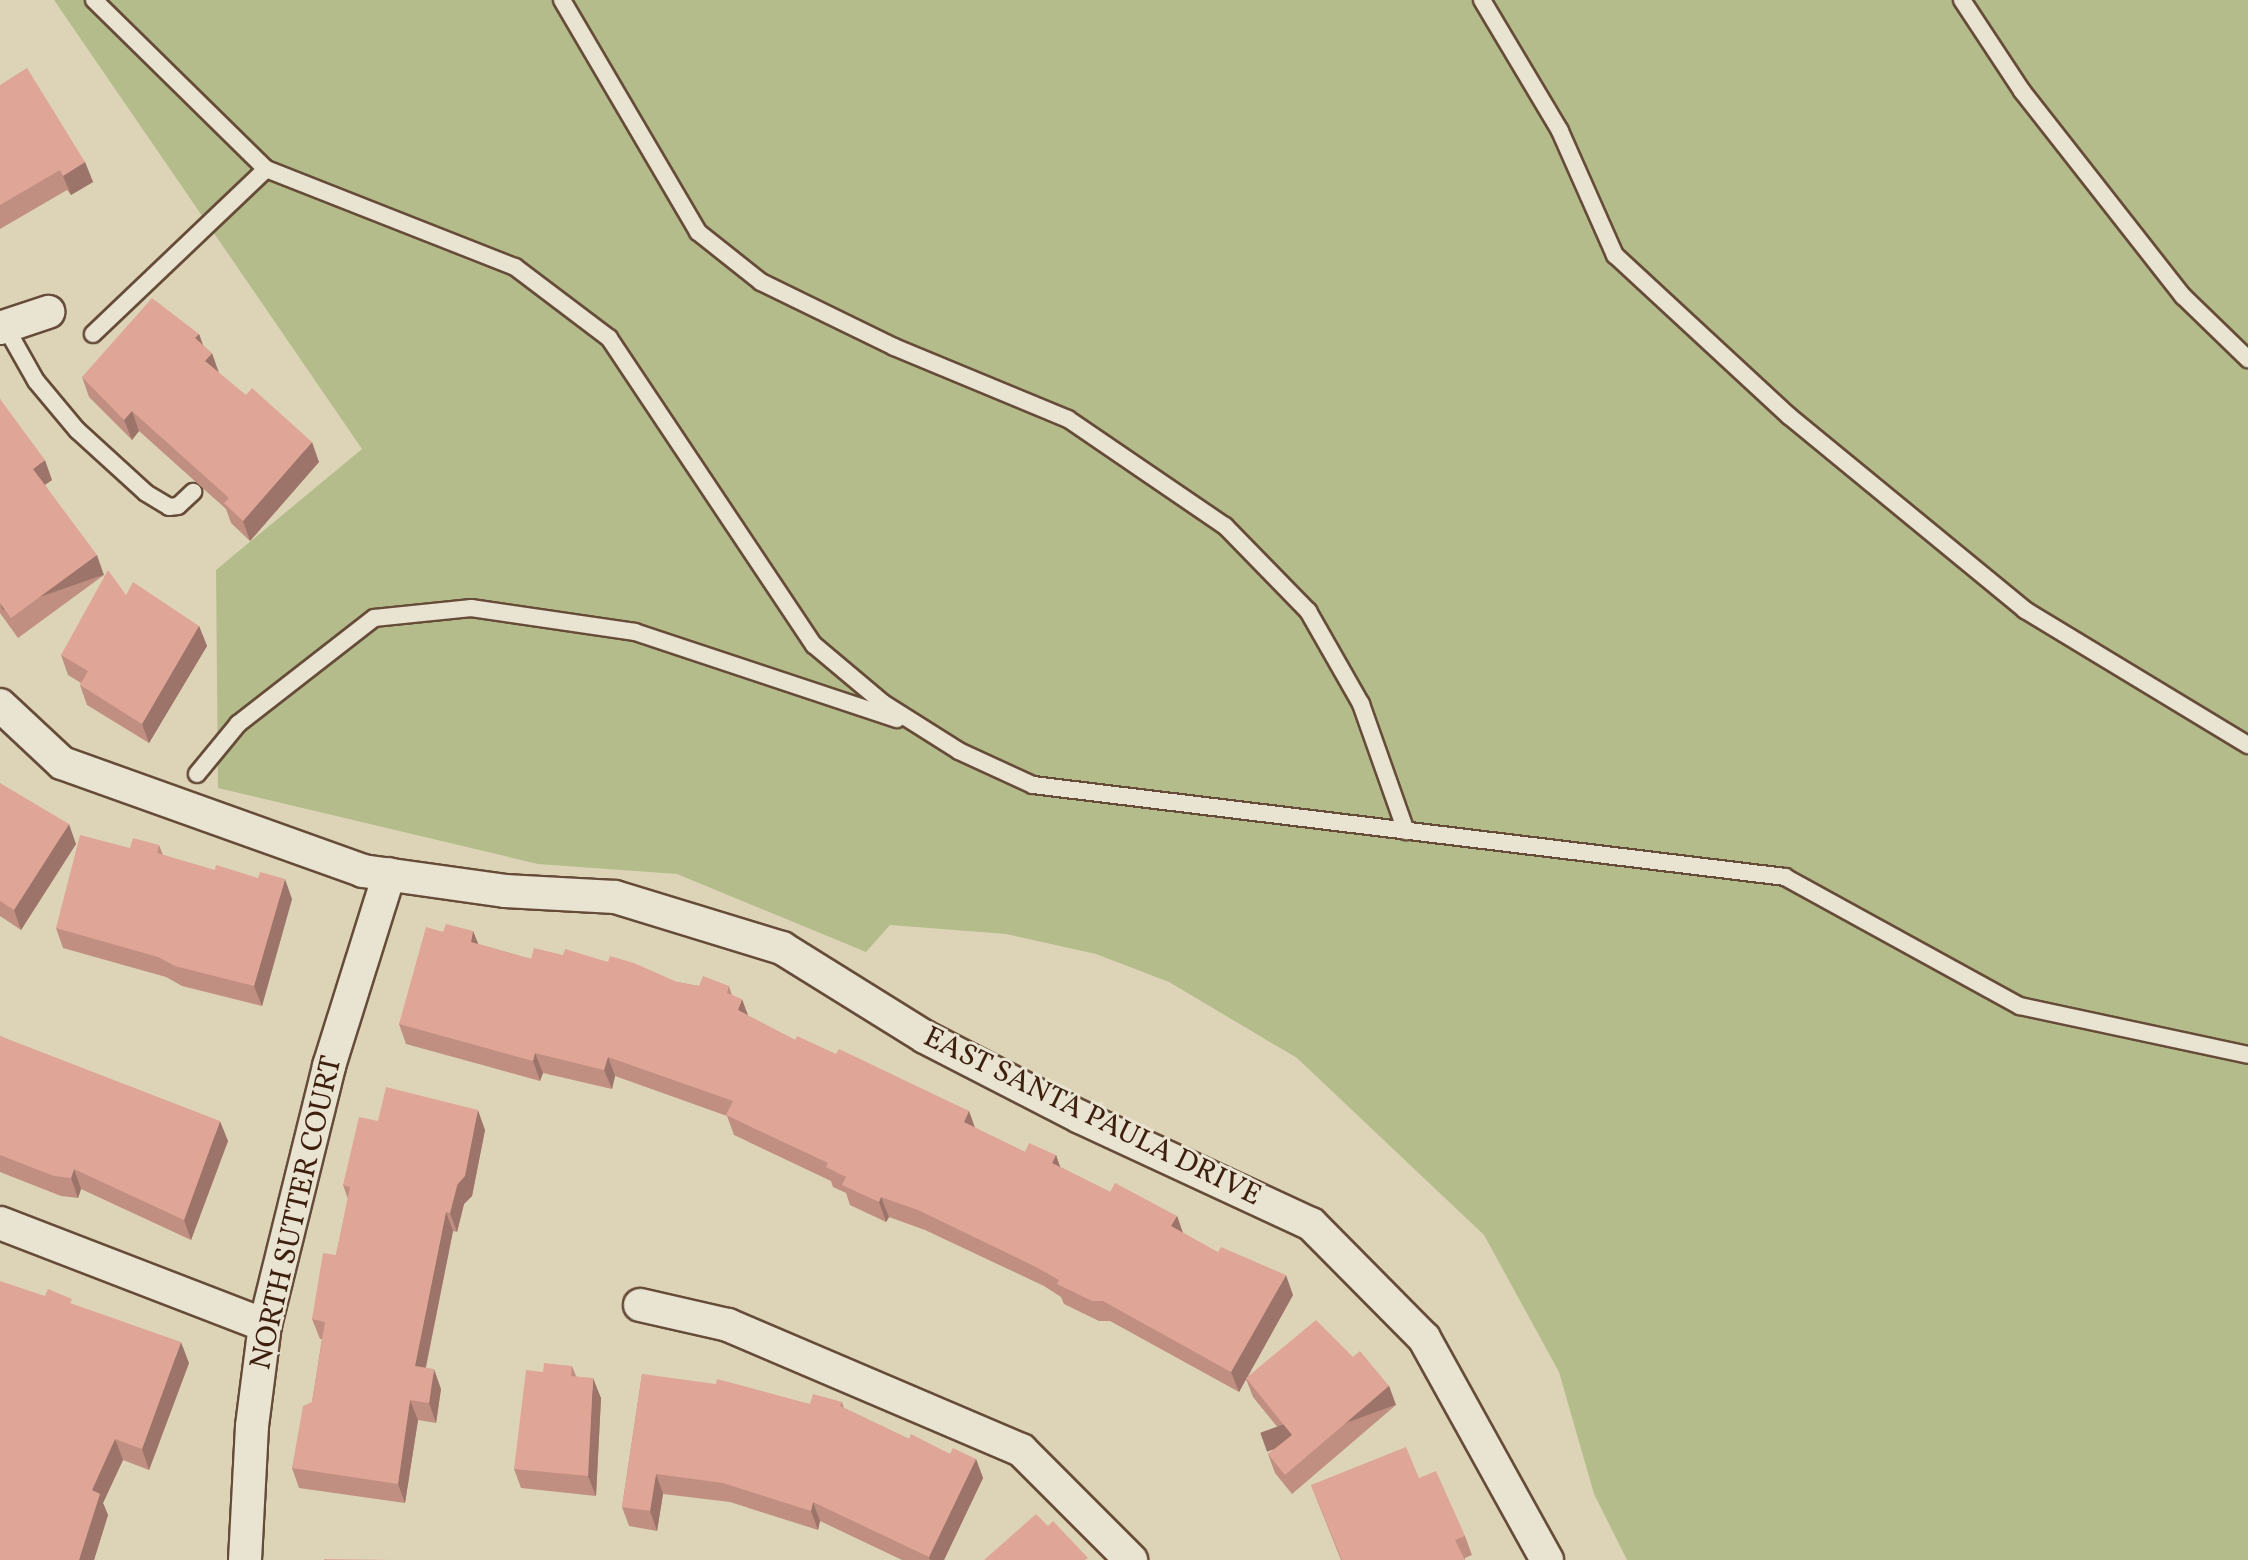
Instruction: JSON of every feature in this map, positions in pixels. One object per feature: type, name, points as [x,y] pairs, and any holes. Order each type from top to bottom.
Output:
[{"type":"street","points":[[2,327],[48,312]]},
{"type":"street","name":"EAST SANTA PAULA DRIVE","points":[[0,705],[62,763],[192,813],[363,871],[505,891],[615,897],[782,948],[925,1037],[1080,1117],[1311,1224],[1424,1338],[1547,1560]]},
{"type":"street","name":"NORTH SUTTER COURT","points":[[245,1560],[252,1426],[265,1325],[329,1066],[389,874]]},
{"type":"street","points":[[0,1223],[265,1325]]},
{"type":"street","points":[[640,1305],[728,1325],[1021,1450],[1131,1560]]},
{"type":"lane","points":[[94,0],[266,169],[515,267],[609,338],[814,645],[921,728]]},
{"type":"lane","points":[[562,0],[698,232],[761,282],[894,347],[1068,419],[1225,526],[1308,611],[1361,704],[1406,831]]},
{"type":"lane","points":[[1482,0],[1560,131],[1615,255],[1789,416],[2025,610],[2248,745]]},
{"type":"lane","points":[[1962,0],[2022,91],[2183,296],[2248,359]]},
{"type":"lane","points":[[93,334],[266,169]]},
{"type":"lane","points":[[2,327],[46,393],[77,430],[146,493],[169,507],[178,506],[193,492]]},
{"type":"lane","points":[[197,774],[238,724],[374,618],[471,608],[635,632],[921,728],[1033,785],[1785,877],[2020,1006],[2248,1055]]},
{"type":"green space","points":[[54,0],[2248,0],[2248,1560],[1627,1560],[1594,1494],[1559,1372],[1484,1235],[1297,1058],[1169,982],[1096,954],[1006,934],[890,925],[866,952],[677,874],[538,864],[218,788],[216,570],[362,449]]},
{"type":"building","points":[[27,68],[85,162],[63,176],[60,170],[0,205],[0,85]]},
{"type":"building","points":[[152,298],[199,334],[195,338],[212,353],[205,361],[246,395],[252,388],[312,442],[243,521],[224,503],[229,498],[132,411],[124,420],[82,377]]},
{"type":"building","points":[[0,399],[45,460],[33,469],[97,555],[11,618],[0,603]]},
{"type":"building","points":[[108,570],[126,595],[133,582],[199,626],[142,724],[80,685],[88,671],[61,655]]},
{"type":"building","points":[[0,783],[69,824],[14,910],[0,901]]},
{"type":"building","points":[[80,835],[130,848],[133,838],[159,845],[157,853],[215,870],[216,865],[258,878],[260,872],[285,879],[254,986],[175,966],[158,957],[56,928]]},
{"type":"building","points":[[446,924],[473,931],[471,942],[531,959],[534,948],[563,955],[565,949],[608,962],[610,956],[634,963],[677,982],[699,986],[703,976],[729,986],[727,993],[742,999],[738,1010],[795,1040],[797,1036],[836,1054],[839,1049],[969,1111],[964,1122],[1025,1152],[1029,1143],[1056,1155],[1052,1163],[1110,1192],[1115,1183],[1177,1216],[1171,1226],[1218,1252],[1221,1247],[1286,1275],[1231,1372],[1103,1301],[1092,1301],[1057,1284],[1059,1280],[1036,1267],[918,1210],[881,1197],[879,1202],[842,1185],[846,1177],[826,1167],[828,1163],[726,1115],[733,1101],[608,1057],[604,1070],[535,1053],[533,1061],[399,1024],[426,927],[443,932]]},
{"type":"building","points":[[0,1036],[220,1121],[184,1220],[74,1169],[71,1178],[54,1176],[0,1155]]},
{"type":"building","points":[[386,1087],[478,1110],[465,1176],[457,1185],[450,1213],[446,1212],[415,1366],[434,1369],[429,1403],[410,1400],[398,1484],[292,1468],[303,1406],[312,1402],[325,1322],[312,1319],[323,1253],[336,1255],[350,1187],[343,1185],[359,1117],[378,1121]]},
{"type":"building","points":[[0,1281],[45,1296],[48,1289],[72,1299],[70,1303],[181,1342],[142,1449],[115,1439],[92,1490],[100,1494],[79,1560],[0,1560]]},
{"type":"building","points":[[1316,1320],[1353,1357],[1360,1351],[1389,1386],[1285,1475],[1268,1454],[1292,1435],[1246,1378]]},
{"type":"building","points":[[544,1363],[572,1366],[571,1376],[593,1378],[588,1476],[514,1469],[526,1370],[543,1372]]},
{"type":"building","points":[[642,1374],[716,1384],[717,1379],[810,1404],[813,1394],[842,1402],[840,1406],[909,1439],[911,1434],[950,1454],[953,1448],[976,1459],[929,1557],[813,1502],[811,1511],[723,1483],[656,1474],[650,1511],[622,1507]]},
{"type":"building","points":[[1406,1447],[1419,1478],[1436,1471],[1465,1536],[1455,1540],[1465,1560],[1342,1560],[1311,1485]]},
{"type":"building","points":[[1036,1514],[1048,1526],[1053,1521],[1088,1558],[984,1560]]}]
